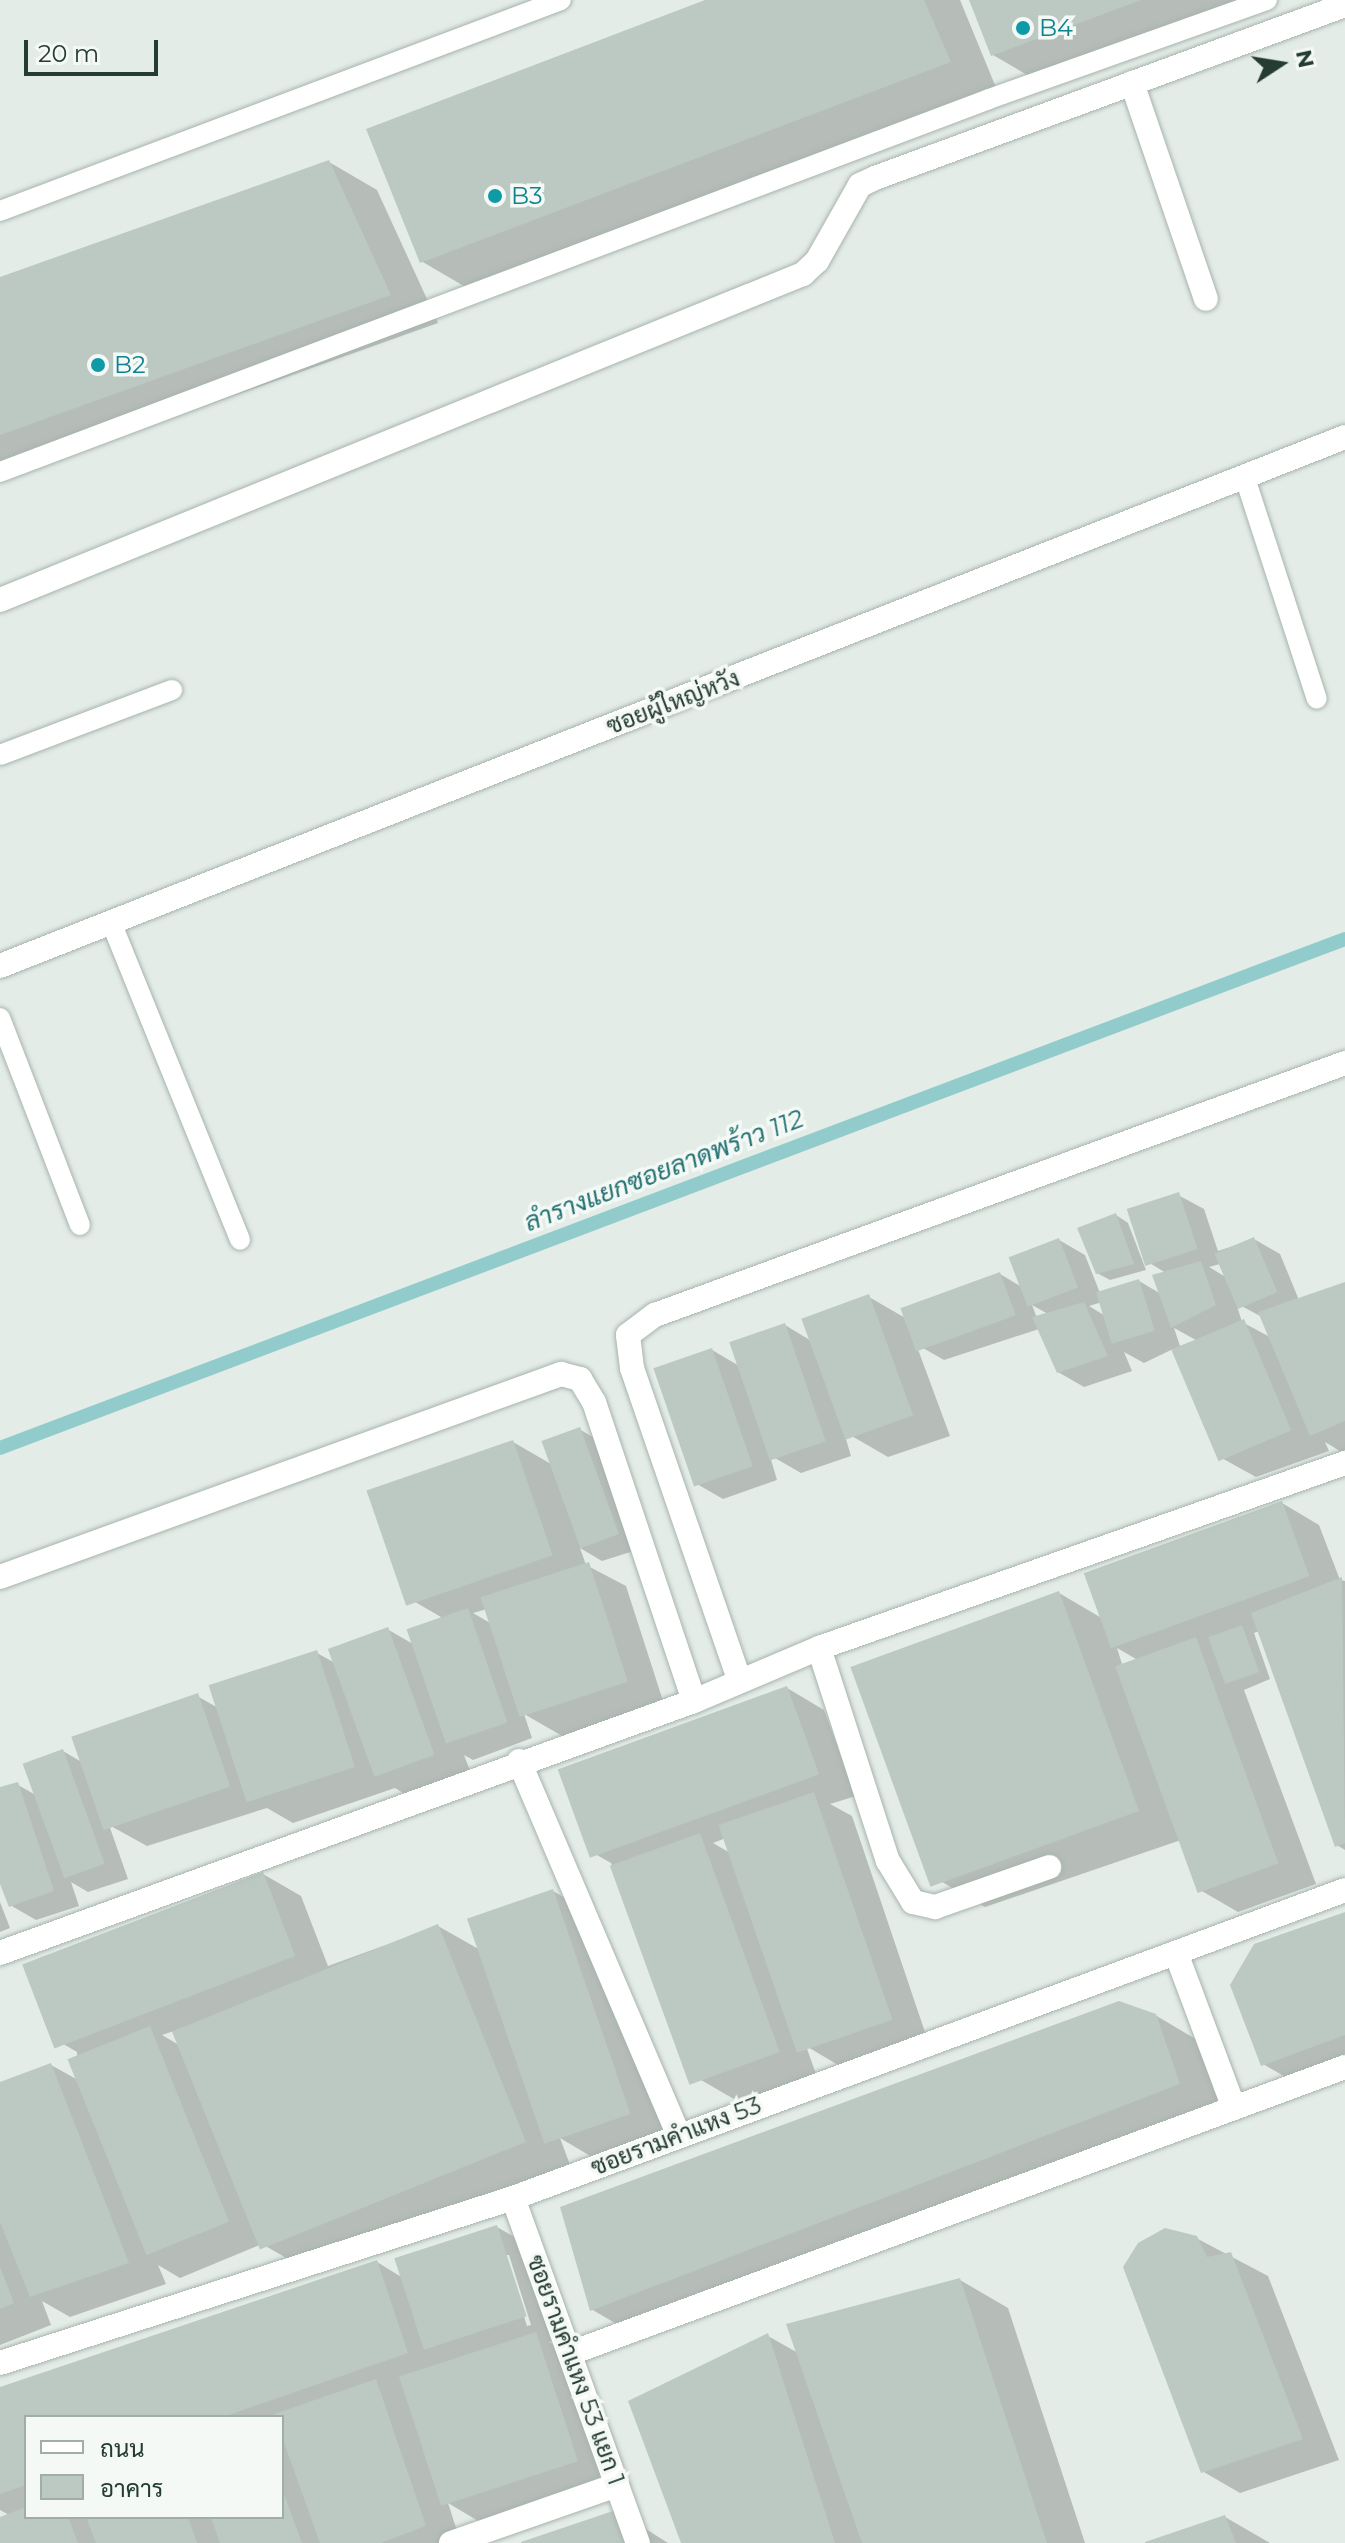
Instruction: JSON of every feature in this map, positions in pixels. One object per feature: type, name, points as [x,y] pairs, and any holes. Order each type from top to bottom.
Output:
[{"type":"street","points":[[0,600],[803,274],[817,261],[860,185],[1345,5]]},
{"type":"street","points":[[1132,83],[1206,299]]},
{"type":"street","name":"ซอยผู้ใหญ่หวัง","points":[[0,966],[1345,437]]},
{"type":"street","points":[[739,1679],[632,1368],[628,1335],[655,1315],[1345,1063]]},
{"type":"street","points":[[0,1577],[561,1374],[580,1379],[594,1402],[694,1701]]},
{"type":"street","points":[[0,1953],[519,1761],[694,1701],[739,1679],[819,1648],[1345,1463]]},
{"type":"street","points":[[819,1648],[888,1861],[913,1902],[935,1907],[1049,1867]]},
{"type":"street","points":[[519,1761],[678,2134]]},
{"type":"street","name":"ซอยรามคำแหง 53","points":[[0,2363],[513,2198],[678,2134],[1345,1890]]},
{"type":"street","points":[[1176,1953],[1234,2108]]},
{"type":"street","points":[[571,2353],[1345,2067]]},
{"type":"street","name":"ซอยรามคำแหง 53 แยก 1","points":[[513,2198],[638,2543]]},
{"type":"street","points":[[451,2543],[617,2485]]},
{"type":"lane","points":[[0,211],[561,0]]},
{"type":"lane","points":[[0,472],[974,104],[1267,0]]},
{"type":"lane","points":[[1245,478],[1317,699]]},
{"type":"lane","points":[[0,755],[172,690]]},
{"type":"lane","points":[[111,922],[240,1240]]},
{"type":"lane","points":[[0,1018],[80,1225]]},
{"type":"building","name":"B3","points":[[705,0],[924,0],[951,62],[420,263],[366,129]]},
{"type":"building","name":"B4","points":[[969,0],[1141,0],[991,56]]},
{"type":"building","name":"B2","points":[[329,160],[391,295],[0,435],[0,277]]},
{"type":"building","points":[[1179,1192],[1198,1249],[1145,1266],[1127,1209]]},
{"type":"building","points":[[1116,1213],[1134,1264],[1096,1274],[1077,1228]]},
{"type":"building","points":[[1254,1237],[1277,1292],[1238,1309],[1214,1254]]},
{"type":"building","points":[[1059,1238],[1078,1287],[1028,1307],[1009,1257]]},
{"type":"building","points":[[1201,1261],[1216,1305],[1171,1328],[1152,1275]]},
{"type":"building","points":[[1000,1272],[1016,1315],[916,1351],[900,1308]]},
{"type":"building","points":[[1139,1279],[1155,1331],[1112,1344],[1096,1292]]},
{"type":"building","points":[[1345,1282],[1345,1421],[1310,1436],[1258,1312]]},
{"type":"building","points":[[869,1294],[913,1415],[845,1440],[801,1319]]},
{"type":"building","points":[[1084,1302],[1108,1356],[1057,1373],[1032,1317]]},
{"type":"building","points":[[1244,1319],[1291,1430],[1219,1461],[1171,1350]]},
{"type":"building","points":[[785,1323],[826,1441],[770,1460],[729,1342]]},
{"type":"building","points":[[712,1348],[753,1466],[694,1486],[653,1368]]},
{"type":"building","points":[[580,1427],[619,1534],[580,1548],[541,1441]]},
{"type":"building","points":[[513,1440],[553,1555],[406,1606],[366,1490]]},
{"type":"building","points":[[1282,1501],[1309,1576],[1111,1648],[1084,1573]]},
{"type":"building","points":[[589,1562],[628,1682],[520,1717],[481,1597]]},
{"type":"building","points":[[1342,1577],[1345,1843],[1335,1847],[1251,1613]]},
{"type":"building","points":[[1059,1591],[1139,1811],[930,1887],[850,1667]]},
{"type":"building","points":[[468,1608],[507,1722],[446,1744],[407,1629]]},
{"type":"building","points":[[1242,1625],[1259,1672],[1225,1684],[1208,1637]]},
{"type":"building","points":[[388,1627],[435,1755],[374,1777],[328,1649]]},
{"type":"building","points":[[1196,1637],[1278,1863],[1198,1893],[1115,1666]]},
{"type":"building","points":[[317,1650],[355,1767],[247,1802],[209,1685]]},
{"type":"building","points":[[787,1686],[819,1774],[590,1858],[558,1769]]},
{"type":"building","points":[[198,1693],[230,1787],[104,1830],[71,1737]]},
{"type":"building","points":[[63,1749],[105,1864],[64,1878],[23,1764]]},
{"type":"building","points":[[18,1782],[54,1891],[9,1907],[0,1884],[0,1787]]},
{"type":"building","points":[[814,1792],[892,2020],[797,2053],[719,1825]]},
{"type":"building","points":[[700,1833],[780,2052],[689,2085],[610,1866]]},
{"type":"building","points":[[263,1872],[295,1956],[54,2048],[22,1964]]},
{"type":"building","points":[[553,1889],[630,2114],[544,2144],[467,1919]]},
{"type":"building","points":[[1345,1912],[1345,2035],[1261,2066],[1230,1985],[1254,1944]]},
{"type":"building","points":[[438,1924],[526,2142],[260,2249],[172,2032]]},
{"type":"building","points":[[1119,2001],[1156,2014],[1180,2084],[590,2311],[560,2207]]},
{"type":"building","points":[[150,2026],[229,2222],[147,2255],[67,2059]]},
{"type":"building","points":[[51,2063],[129,2263],[30,2297],[0,2222],[0,2082]]},
{"type":"building","points":[[497,2225],[527,2316],[424,2350],[394,2258]]},
{"type":"building","points":[[1165,2228],[1197,2236],[1207,2257],[1231,2252],[1303,2439],[1201,2473],[1123,2267],[1138,2243]]},
{"type":"building","points":[[377,2260],[408,2353],[229,2415],[24,2415],[24,2486],[0,2494],[0,2387]]},
{"type":"building","points":[[0,2267],[14,2303],[0,2309]]},
{"type":"building","points":[[960,2278],[1047,2543],[862,2543],[786,2324]]},
{"type":"building","points":[[536,2332],[578,2461],[441,2506],[399,2376]]},
{"type":"building","points":[[768,2333],[835,2543],[681,2543],[628,2401]]},
{"type":"building","points":[[376,2379],[426,2526],[381,2543],[320,2543],[284,2443],[284,2415],[274,2414]]},
{"type":"building","points":[[284,2494],[302,2543],[220,2543],[212,2519],[284,2519]]},
{"type":"building","points":[[24,2508],[24,2519],[69,2519],[78,2543],[0,2543],[0,2517]]},
{"type":"building","points":[[619,2509],[631,2543],[521,2543],[521,2542]]},
{"type":"building","points":[[1225,2515],[1236,2543],[1145,2543],[1145,2542]]},
{"type":"building","points":[[87,2519],[189,2519],[197,2543],[96,2543]]},
{"type":"waterway","name":"ลำรางแยกซอยลาดพร้าว 112","points":[[0,1448],[1345,939]]},
{"type":"place","name":"B4","points":[[1023,28]]},
{"type":"place","name":"B3","points":[[495,196]]},
{"type":"place","name":"B2","points":[[98,365]]}]
